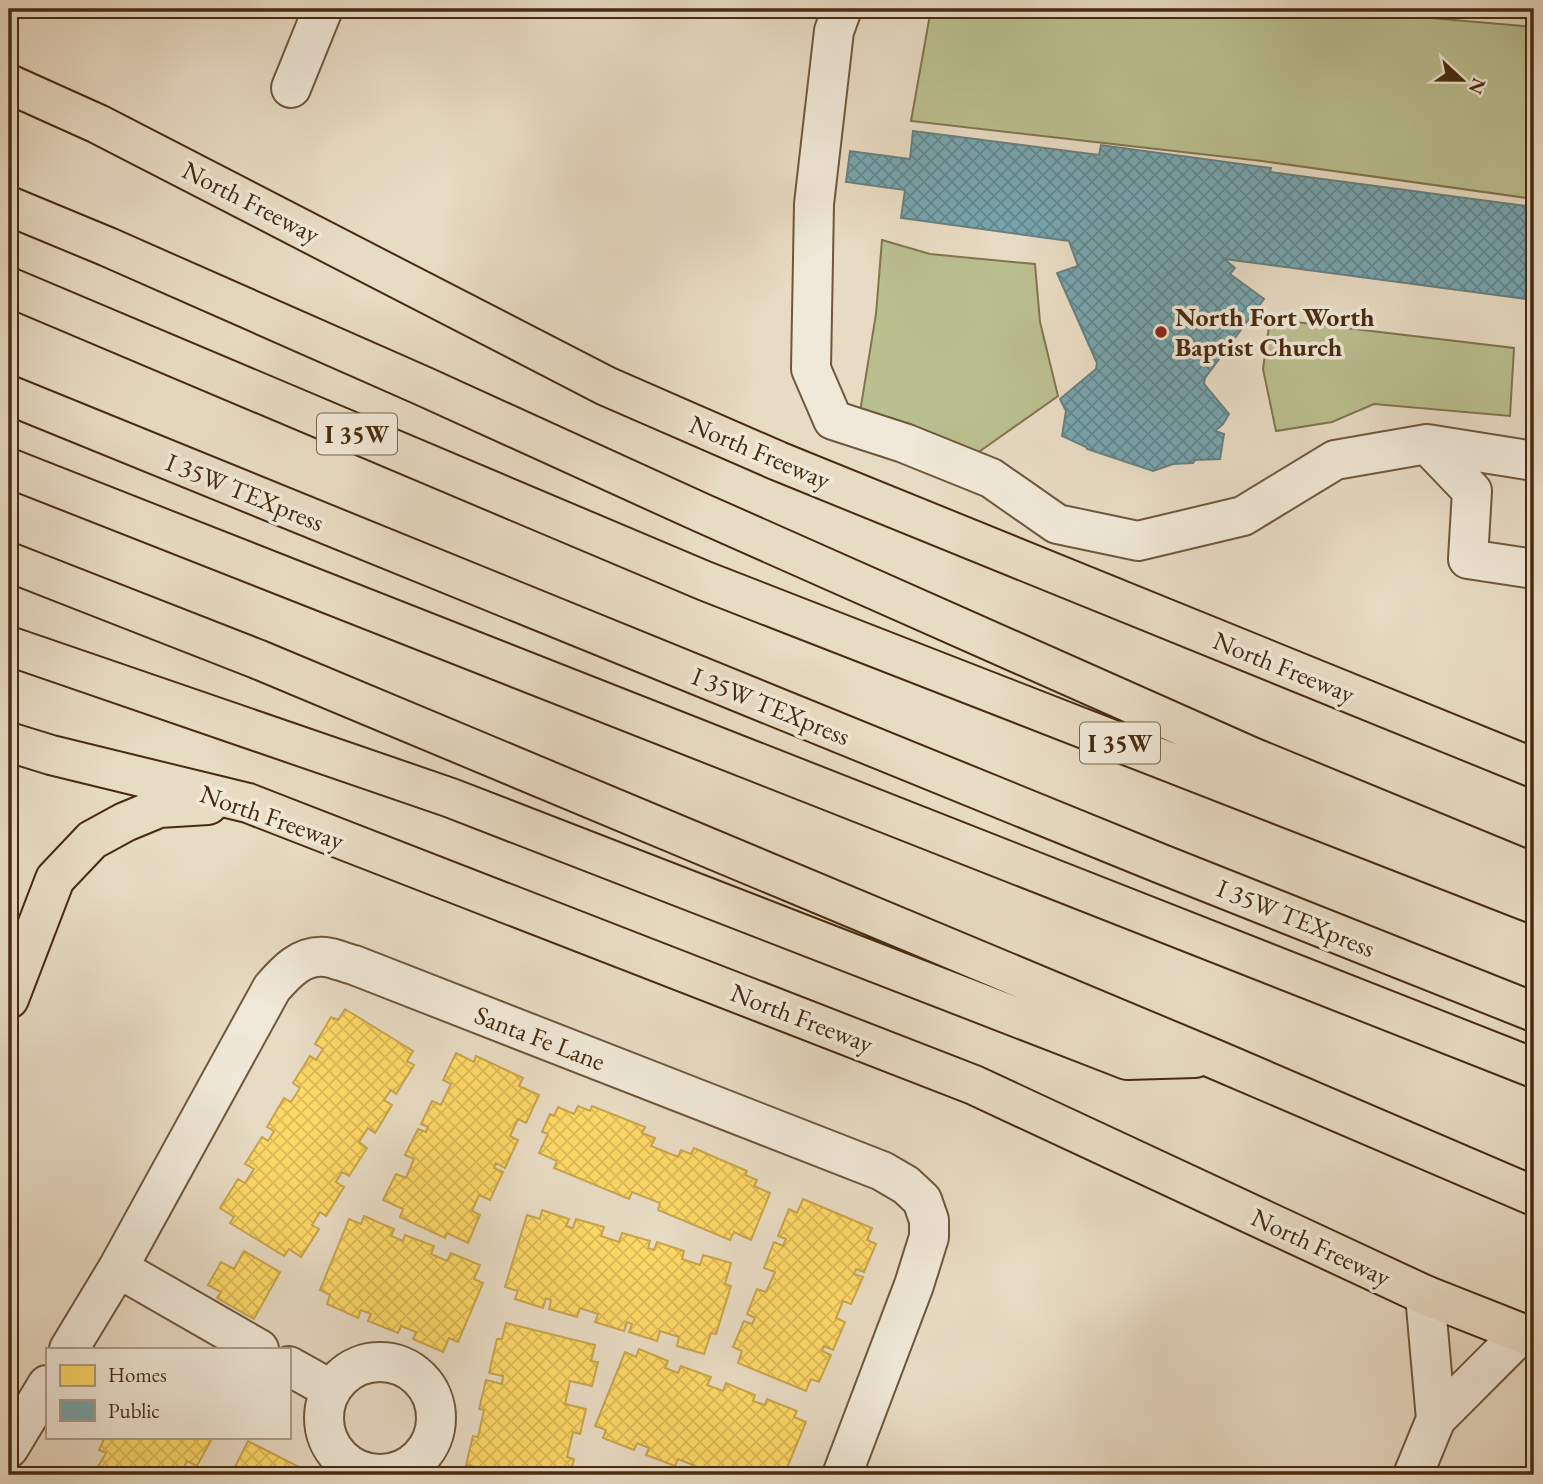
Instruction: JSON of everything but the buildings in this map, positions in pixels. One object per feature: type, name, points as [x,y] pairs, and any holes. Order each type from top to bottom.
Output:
[{"type":"main road","name":"North Freeway","points":[[9,84],[98,124],[606,386],[778,461],[1534,768]]},
{"type":"main road","points":[[9,206],[373,364],[1252,757],[1534,873]]},
{"type":"main road","name":"I 35W","points":[[9,287],[705,582],[1534,904]]},
{"type":"main road","name":"I 35W TEXpress","points":[[9,395],[1159,863],[1534,1012]]},
{"type":"main road","name":"I 35W TEXpress","points":[[9,468],[1534,1068]]},
{"type":"main road","points":[[9,562],[257,659],[1212,1058],[1534,1196]]},
{"type":"main road","points":[[9,646],[450,798],[1127,1059],[1212,1058]]},
{"type":"main road","name":"North Freeway","points":[[9,742],[51,755],[248,803],[974,1085],[1425,1295],[1528,1335]]},
{"type":"main road","points":[[9,999],[55,879],[92,840],[125,821],[159,808],[248,803]]},
{"type":"lane","points":[[291,88],[323,9]]},
{"type":"lane","points":[[842,9],[834,31],[814,218],[811,369],[833,420],[904,443],[990,478],[1057,524],[1138,541],[1244,516],[1335,460],[1427,444],[1534,461]]},
{"type":"lane","points":[[1427,444],[1472,491],[1468,559],[1534,569]]},
{"type":"lane","name":"Santa Fe Lane","points":[[70,1348],[118,1268],[272,988],[286,972],[304,960],[325,957],[354,965],[882,1171],[906,1185],[922,1200],[929,1220],[929,1237],[914,1285],[842,1475]]},
{"type":"lane","points":[[118,1268],[258,1348]]},
{"type":"lane","points":[[1425,1295],[1436,1419]]},
{"type":"lane","points":[[1413,1475],[1436,1419],[1528,1335]]},
{"type":"lane","points":[[290,1367],[330,1390]]},
{"type":"lane","points":[[9,1448],[46,1387]]},
{"type":"green space","points":[[931,9],[1327,9],[1534,27],[1534,199],[1262,161],[911,121]]},
{"type":"green space","points":[[882,240],[930,254],[1035,264],[1040,322],[1058,396],[976,454],[860,412],[876,314]]},
{"type":"green space","points":[[1270,319],[1514,348],[1510,416],[1374,404],[1332,422],[1276,431],[1263,369]]},
{"type":"place","name":"North Fort Worth Baptist Church","points":[[1161,332]]}]
